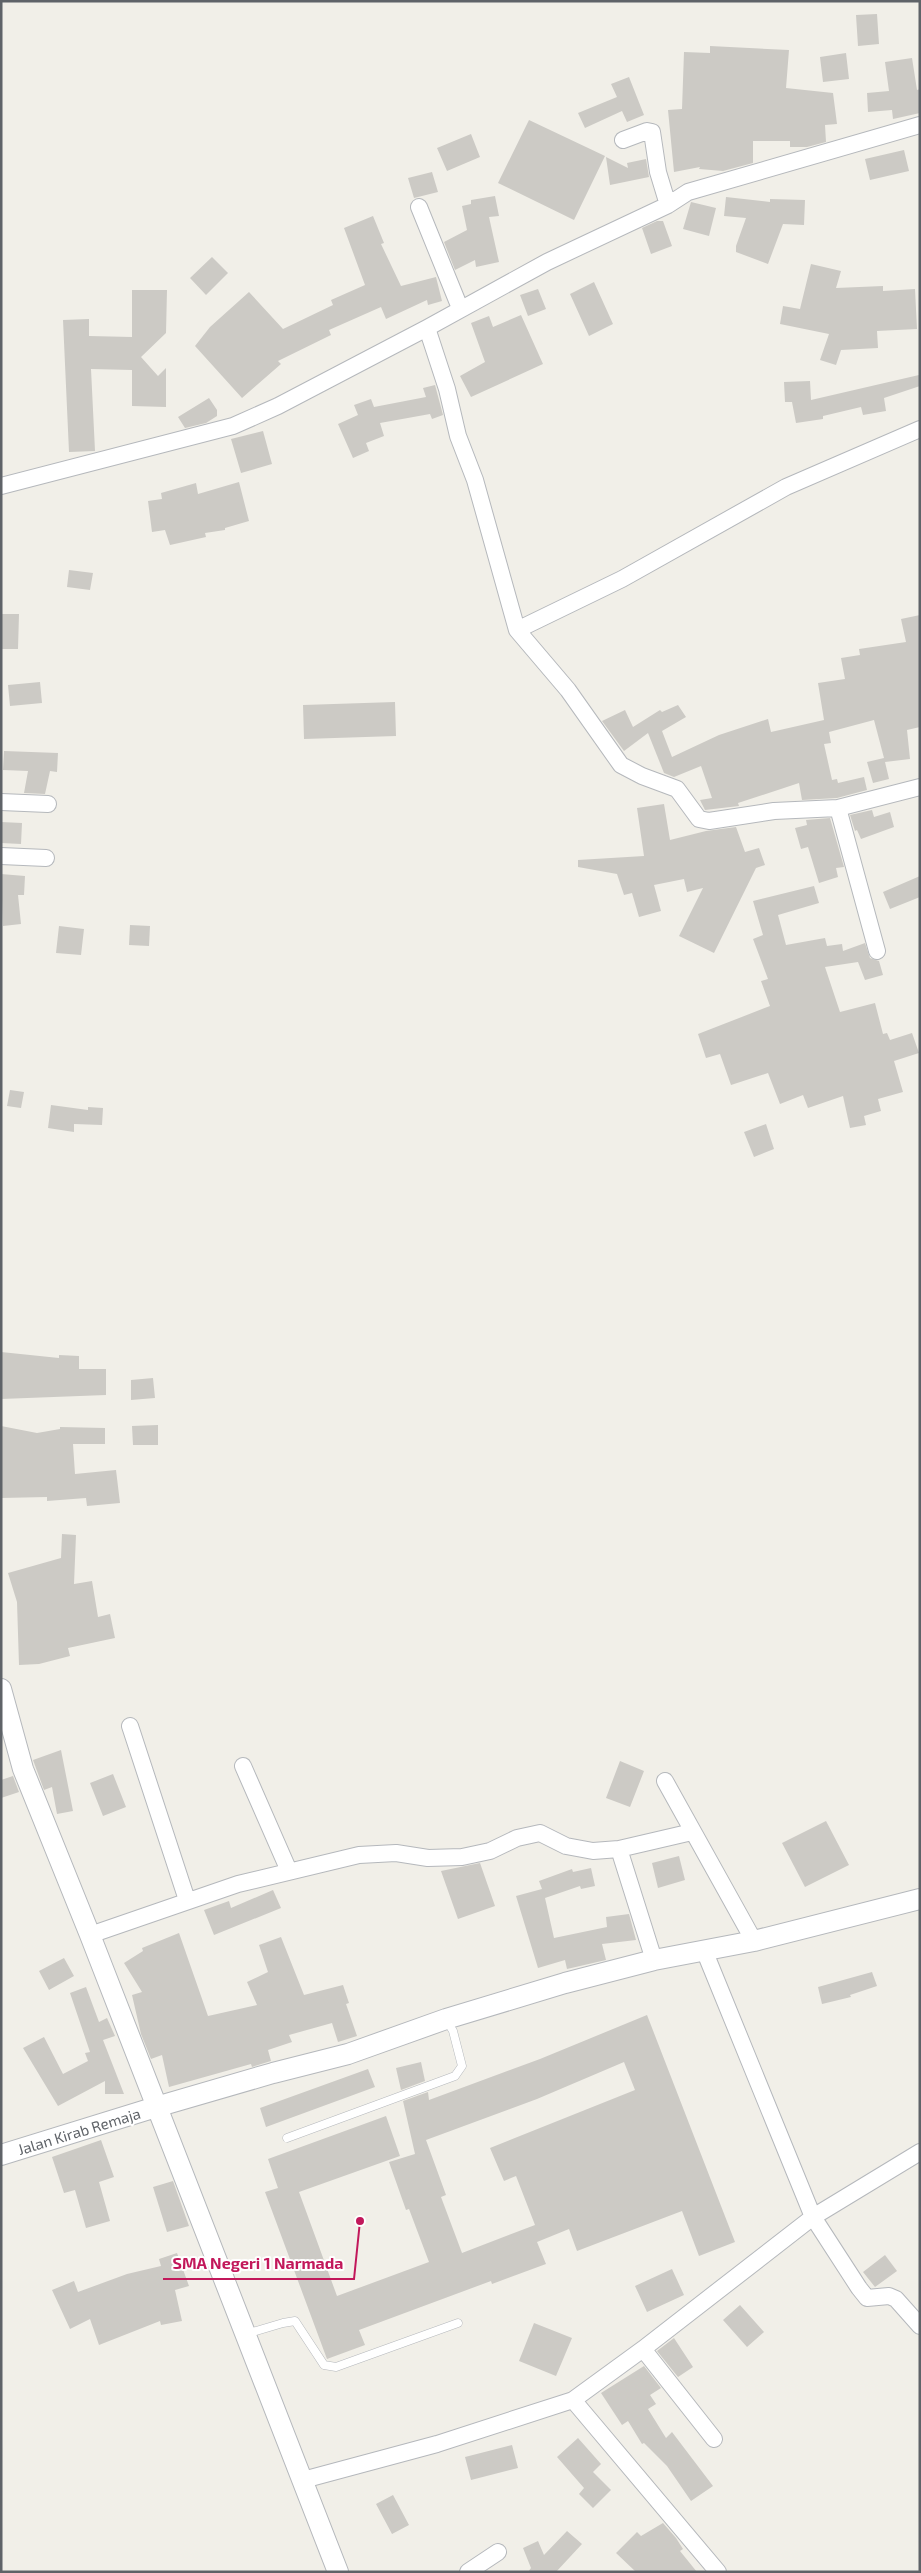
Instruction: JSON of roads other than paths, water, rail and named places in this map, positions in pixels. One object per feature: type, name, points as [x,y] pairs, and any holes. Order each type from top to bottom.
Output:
[{"type":"street","points":[[1,486],[234,426],[278,406],[428,328],[460,308],[547,262],[698,189],[920,125]]},
{"type":"street","points":[[623,140],[647,131],[652,132],[658,172],[668,205]]},
{"type":"street","points":[[420,207],[460,308]]},
{"type":"street","points":[[428,328],[447,389],[453,421],[475,480],[517,630],[568,690],[622,765],[642,776],[677,789],[699,820],[709,821],[774,811],[838,808],[920,787]]},
{"type":"street","points":[[517,630],[622,579],[786,487],[920,429]]},
{"type":"street","points":[[1,802],[48,804]]},
{"type":"street","points":[[838,808],[878,951]]},
{"type":"street","points":[[1,856],[46,858]]},
{"type":"street","points":[[1,1689],[29,1786],[90,1935],[244,2335],[338,2572]]},
{"type":"street","points":[[130,1726],[187,1900]]},
{"type":"street","points":[[243,1766],[289,1871]]},
{"type":"street","points":[[665,1780],[692,1832],[754,1941]]},
{"type":"street","points":[[90,1935],[187,1900],[289,1871],[359,1855],[396,1853],[428,1858],[462,1857],[490,1851],[517,1838],[540,1833],[566,1846],[593,1850],[619,1849],[692,1832]]},
{"type":"street","points":[[619,1849],[654,1960]]},
{"type":"street","name":"Jalan Kirab Remaja","points":[[1,2155],[161,2119],[273,2073],[449,2025],[565,1982],[654,1960],[707,1957],[754,1941],[920,1899]]},
{"type":"street","points":[[707,1957],[813,2217],[867,2298],[889,2296],[896,2299],[920,2326]]},
{"type":"street","points":[[303,2480],[446,2441],[573,2400],[643,2349],[813,2217],[920,2152]]},
{"type":"street","points":[[643,2349],[714,2439]]},
{"type":"street","points":[[573,2400],[718,2572]]},
{"type":"street","points":[[468,2572],[498,2552]]},
{"type":"lane","points":[[287,2138],[455,2076],[462,2066],[456,2042],[449,2025]]},
{"type":"lane","points":[[244,2335],[283,2323],[295,2322],[324,2365],[336,2367],[458,2323]]},
{"type":"place","name":"SMA Negeri 1 Narmada","points":[[360,2221]]}]
